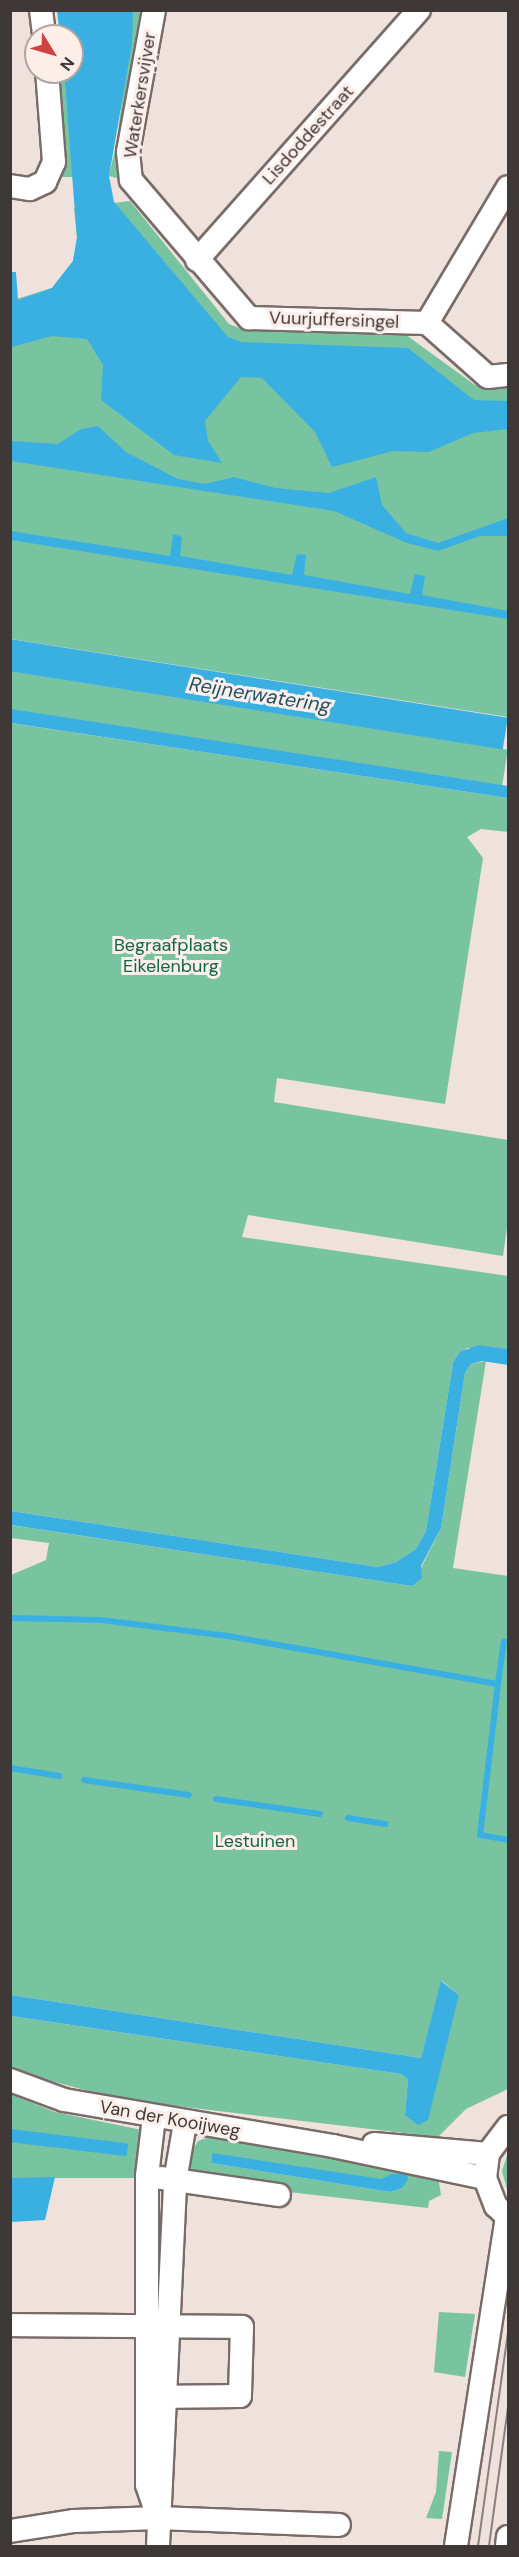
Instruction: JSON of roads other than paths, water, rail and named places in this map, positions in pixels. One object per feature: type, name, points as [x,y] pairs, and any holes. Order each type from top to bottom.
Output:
[{"type":"street","name":"Waterkersvijver","points":[[131,180],[128,152],[154,10]]},
{"type":"street","name":"Lisdoddestraat","points":[[197,260],[419,10]]},
{"type":"street","points":[[10,186],[30,189],[45,182],[54,162],[47,84]]},
{"type":"street","name":"Vuurjuffersingel","points":[[131,180],[197,260],[249,318],[427,323]]},
{"type":"street","points":[[508,188],[427,323],[488,377],[508,375]]},
{"type":"street","name":"Van der Kooijweg","points":[[10,2080],[64,2100],[333,2146],[484,2178]]},
{"type":"street","points":[[154,2117],[147,2176],[158,2325],[157,2397],[164,2483],[158,2518],[158,2547]]},
{"type":"street","points":[[158,2325],[175,2181],[185,2122]]},
{"type":"street","points":[[456,2547],[508,2216],[492,2199],[484,2178],[488,2154],[508,2127]]},
{"type":"street","name":"Van der Kooijweg","points":[[333,2146],[377,2144],[488,2154]]},
{"type":"street","points":[[147,2176],[279,2195]]},
{"type":"street","points":[[10,2325],[158,2325],[242,2328],[240,2396],[157,2397]]},
{"type":"street","points":[[10,2531],[74,2521],[158,2518],[233,2519],[339,2525]]},
{"type":"water","points":[[57,11],[133,11],[132,44],[109,176],[114,202],[228,337],[242,342],[408,348],[474,400],[508,401],[508,429],[473,433],[429,452],[393,451],[332,467],[315,432],[262,378],[241,377],[205,421],[208,441],[222,463],[174,455],[101,400],[103,365],[87,339],[52,336],[11,347],[11,272],[16,272],[18,300],[52,288],[73,261],[77,238],[65,84],[84,84],[84,24],[59,24]]},
{"type":"water","points":[[98,426],[126,452],[178,479],[205,484],[234,477],[275,488],[329,493],[376,477],[382,505],[406,533],[438,543],[508,518],[508,536],[480,536],[438,551],[407,543],[334,511],[11,461],[11,441],[58,444],[81,429]]},
{"type":"water","points":[[11,531],[170,556],[173,534],[182,537],[180,556],[292,575],[297,554],[306,555],[304,575],[410,594],[415,574],[425,576],[422,595],[508,611],[508,619],[11,540]]},
{"type":"water","name":"Reijnerwatering","points":[[10,639],[508,718],[503,749],[10,671]]},
{"type":"water","points":[[11,709],[508,786],[508,798],[11,723]]},
{"type":"water","points":[[478,1345],[508,1349],[508,1365],[482,1361],[471,1364],[465,1373],[441,1528],[421,1566],[422,1578],[412,1586],[11,1525],[11,1511],[378,1567],[396,1562],[416,1549],[426,1531],[453,1363],[460,1352]]},
{"type":"water","points":[[441,1981],[459,1995],[428,2120],[418,2125],[405,2115],[408,2079],[401,2074],[11,2016],[11,1995],[421,2058]]},
{"type":"water","points":[[11,2129],[128,2143],[127,2156],[10,2142]]},
{"type":"water","points":[[212,2153],[381,2179],[391,2174],[407,2174],[408,2179],[402,2188],[390,2192],[211,2163]]},
{"type":"water","points":[[55,2177],[45,2220],[11,2222],[11,2178]]},
{"type":"waterway","points":[[10,1618],[101,1620],[228,1636],[498,1684],[480,1835],[508,1840]]},
{"type":"waterway","points":[[498,1684],[504,1641]]},
{"type":"waterway","points":[[10,1768],[59,1776]]},
{"type":"waterway","points":[[84,1780],[189,1795]]},
{"type":"waterway","points":[[216,1799],[320,1814]]},
{"type":"waterway","points":[[348,1818],[386,1824]]},
{"type":"tram line","points":[[478,2546],[508,2332]]},
{"type":"tram line","points":[[489,2546],[508,2408]]},
{"type":"park label","name":"Begraafplaats Eikelenburg","points":[[171,956]]},
{"type":"park label","name":"Lestuinen","points":[[255,1841]]}]
